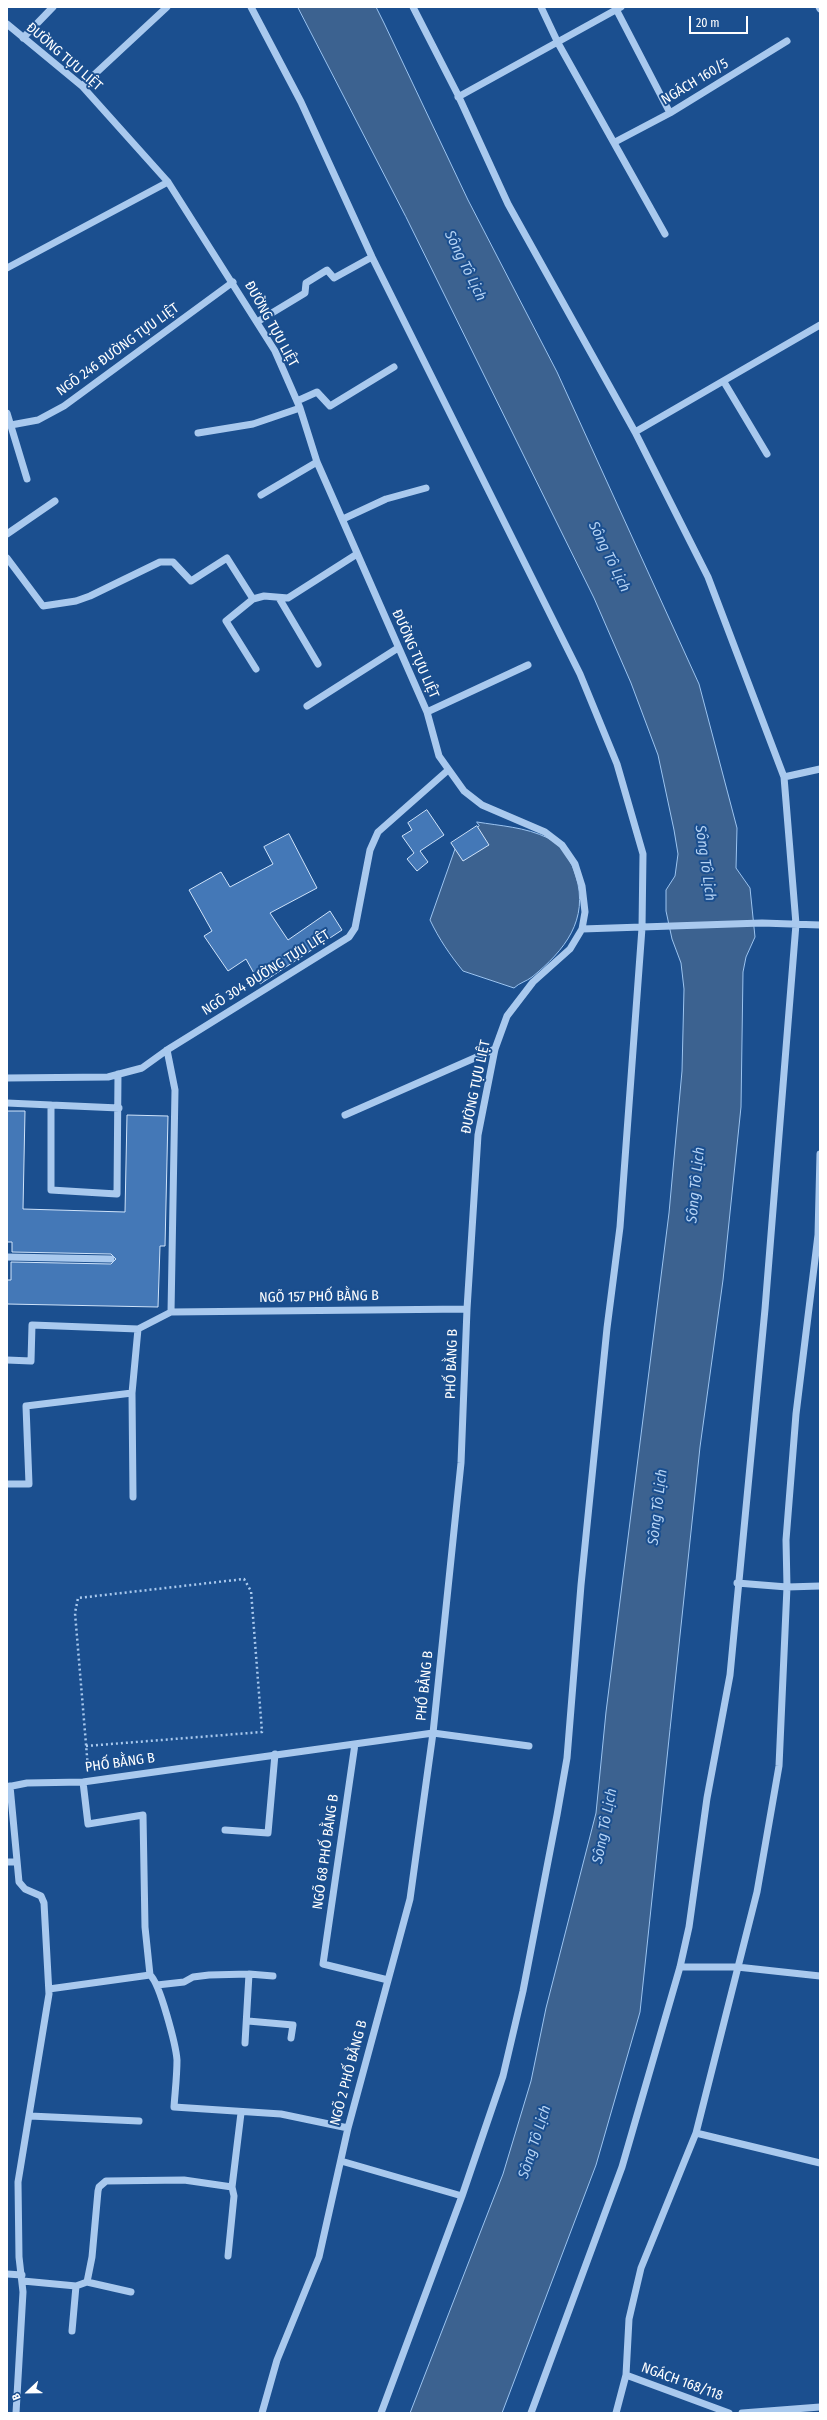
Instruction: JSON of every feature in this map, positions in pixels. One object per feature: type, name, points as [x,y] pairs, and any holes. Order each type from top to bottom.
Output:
[{"type":"street","points":[[23,38],[53,7]]},
{"type":"street","points":[[82,86],[167,7]]},
{"type":"street","points":[[251,7],[301,102],[372,257],[576,667],[617,764],[643,854],[642,928],[620,1227],[607,1328],[581,1585],[567,1758],[523,1991],[503,2076],[462,2196],[381,2413]]},
{"type":"street","points":[[413,7],[458,97],[508,204],[635,432],[708,577],[784,777],[796,924],[765,1309],[737,1583],[730,1675],[707,1798],[689,1927],[680,1968],[622,2167],[530,2413]]},
{"type":"street","points":[[541,7],[558,43],[615,142],[665,234]]},
{"type":"street","points":[[458,97],[558,43],[618,8],[670,113]]},
{"type":"street","name":"ĐƯỜNG TỰU LIỆT","points":[[7,24],[82,86],[168,182],[226,276],[233,282],[258,322],[275,351],[300,408],[317,462],[427,712],[439,756],[447,771],[464,791],[482,805],[545,832],[562,845],[575,864],[582,886],[585,912],[582,929],[570,949],[533,982],[508,1016],[495,1049],[478,1135],[467,1309]]},
{"type":"street","name":"NGÁCH 160/5","points":[[615,142],[670,113],[787,41]]},
{"type":"street","points":[[7,268],[168,182]]},
{"type":"street","points":[[258,322],[306,293],[306,283],[327,270],[334,278],[372,257]]},
{"type":"street","name":"NGÕ 246 ĐƯỜNG TỰU LIỆT","points":[[11,425],[38,420],[64,406],[233,282]]},
{"type":"street","points":[[635,432],[724,382],[820,325]]},
{"type":"street","points":[[297,401],[317,392],[330,406],[394,367]]},
{"type":"street","points":[[724,382],[767,454]]},
{"type":"street","points":[[198,433],[253,424],[300,408]]},
{"type":"street","points":[[7,413],[27,480]]},
{"type":"street","points":[[261,495],[317,462]]},
{"type":"street","points":[[343,519],[386,499],[426,488]]},
{"type":"street","points":[[7,534],[55,501]]},
{"type":"street","points":[[256,669],[226,621],[253,599],[264,596],[288,598],[357,554]]},
{"type":"street","points":[[7,558],[43,606],[76,602],[160,562],[173,562],[191,581],[227,558],[253,599]]},
{"type":"street","points":[[279,598],[318,664]]},
{"type":"street","points":[[307,706],[398,648]]},
{"type":"street","points":[[427,712],[528,665]]},
{"type":"street","points":[[784,777],[820,769]]},
{"type":"street","name":"NGÕ 304 ĐƯỜNG TỰU LIỆT","points":[[7,1078],[108,1077],[142,1068],[167,1050],[349,937],[355,928],[370,850],[378,832],[447,771]]},
{"type":"street","points":[[582,929],[762,923],[820,925]]},
{"type":"street","points":[[345,1115],[495,1049]]},
{"type":"street","points":[[7,1360],[31,1361],[32,1325],[138,1329],[171,1312],[175,1090],[167,1050]]},
{"type":"street","points":[[52,1105],[51,1190],[117,1194],[119,1108],[118,1074]]},
{"type":"street","points":[[7,1103],[119,1108]]},
{"type":"street","points":[[616,2413],[626,2375],[629,2319],[641,2268],[696,2133],[757,1892],[779,1766],[787,1587],[786,1540],[796,1414],[818,1235],[820,1154]]},
{"type":"street","points":[[7,1257],[111,1259]]},
{"type":"street","name":"NGÕ 157 PHỐ BẰNG B","points":[[171,1312],[467,1309]]},
{"type":"street","name":"PHỐ BẰNG B","points":[[9,1786],[27,1783],[86,1781],[433,1733],[460,1463],[467,1309]]},
{"type":"street","points":[[133,1497],[132,1393],[138,1329]]},
{"type":"street","points":[[7,1484],[29,1484],[26,1406],[132,1393]]},
{"type":"street","points":[[737,1583],[787,1587],[820,1586]]},
{"type":"street","points":[[433,1733],[529,1746]]},
{"type":"street","name":"NGÕ 2 PHỐ BẰNG B","points":[[262,2413],[277,2360],[319,2257],[348,2128],[410,1899],[433,1733]]},
{"type":"street","name":"NGÕ 68 PHỐ BẰNG B","points":[[355,1744],[322,1964],[388,1980]]},
{"type":"street","points":[[225,1830],[268,1833],[275,1754]]},
{"type":"street","points":[[86,1781],[88,1824],[142,1815],[146,1940],[150,1975],[157,1985],[166,2009],[177,2059],[174,2107],[241,2113],[281,2114],[348,2128]]},
{"type":"street","points":[[9,1786],[20,1882],[25,1889],[41,1896],[44,1903],[49,1989],[30,2116],[18,2182],[19,2257],[22,2278],[16,2413]]},
{"type":"street","points":[[7,1862],[17,1862]]},
{"type":"street","points":[[680,1968],[737,1967],[820,1976]]},
{"type":"street","points":[[157,1985],[184,1982],[196,1976],[249,1974],[273,1976]]},
{"type":"street","points":[[245,2044],[248,2022],[249,1974]]},
{"type":"street","points":[[49,1989],[150,1975]]},
{"type":"street","points":[[248,2022],[293,2025],[291,2038]]},
{"type":"street","points":[[228,2256],[234,2196],[232,2187],[241,2113]]},
{"type":"street","points":[[30,2116],[139,2121]]},
{"type":"street","points":[[696,2133],[820,2163]]},
{"type":"street","points":[[341,2161],[462,2196]]},
{"type":"street","points":[[87,2282],[92,2257],[98,2191],[99,2187],[106,2181],[184,2180],[232,2187]]},
{"type":"street","points":[[7,2274],[22,2278],[76,2286],[87,2282],[131,2292]]},
{"type":"street","points":[[72,2331],[76,2286]]},
{"type":"street","name":"NGÁCH 168/118","points":[[626,2375],[730,2413]]},
{"type":"street","points":[[742,2413],[820,2408]]},
{"type":"path","points":[[86,1746],[262,1732],[251,1591],[244,1579],[78,1598],[75,1613],[86,1746],[86,1781]]},
{"type":"water","name":"Sông Tô Lịch","points":[[298,7],[376,7],[468,200],[557,372],[699,684],[737,828],[736,868],[750,888],[755,937],[746,957],[743,972],[741,1107],[723,1280],[700,1447],[640,2012],[596,2165],[502,2413],[410,2413],[503,2174],[531,2081],[546,2008],[596,1813],[606,1712],[669,1213],[682,1071],[684,989],[681,963],[672,939],[666,911],[666,890],[675,876],[678,854],[658,755],[631,683],[594,598],[406,217]]},
{"type":"water","points":[[477,822],[531,831],[548,838],[558,845],[566,854],[572,864],[576,876],[579,892],[579,907],[571,933],[564,945],[544,967],[532,977],[514,988],[463,971],[445,947],[430,920],[455,849],[479,826]]},
{"type":"building","points":[[427,810],[444,835],[420,851],[428,862],[417,871],[407,859],[414,853],[402,836],[412,830],[408,823]]},
{"type":"building","points":[[477,826],[489,845],[463,861],[451,843]]},
{"type":"building","points":[[289,834],[317,888],[270,913],[288,940],[330,911],[342,930],[260,984],[246,959],[228,971],[204,936],[212,931],[189,890],[221,872],[230,887],[273,864],[264,847]]},
{"type":"building","points":[[7,1111],[25,1111],[23,1209],[125,1212],[127,1115],[168,1116],[165,1246],[160,1246],[158,1307],[7,1304],[7,1280],[11,1280],[11,1262],[111,1264],[116,1259],[111,1254],[12,1252],[12,1242],[7,1242]]}]
